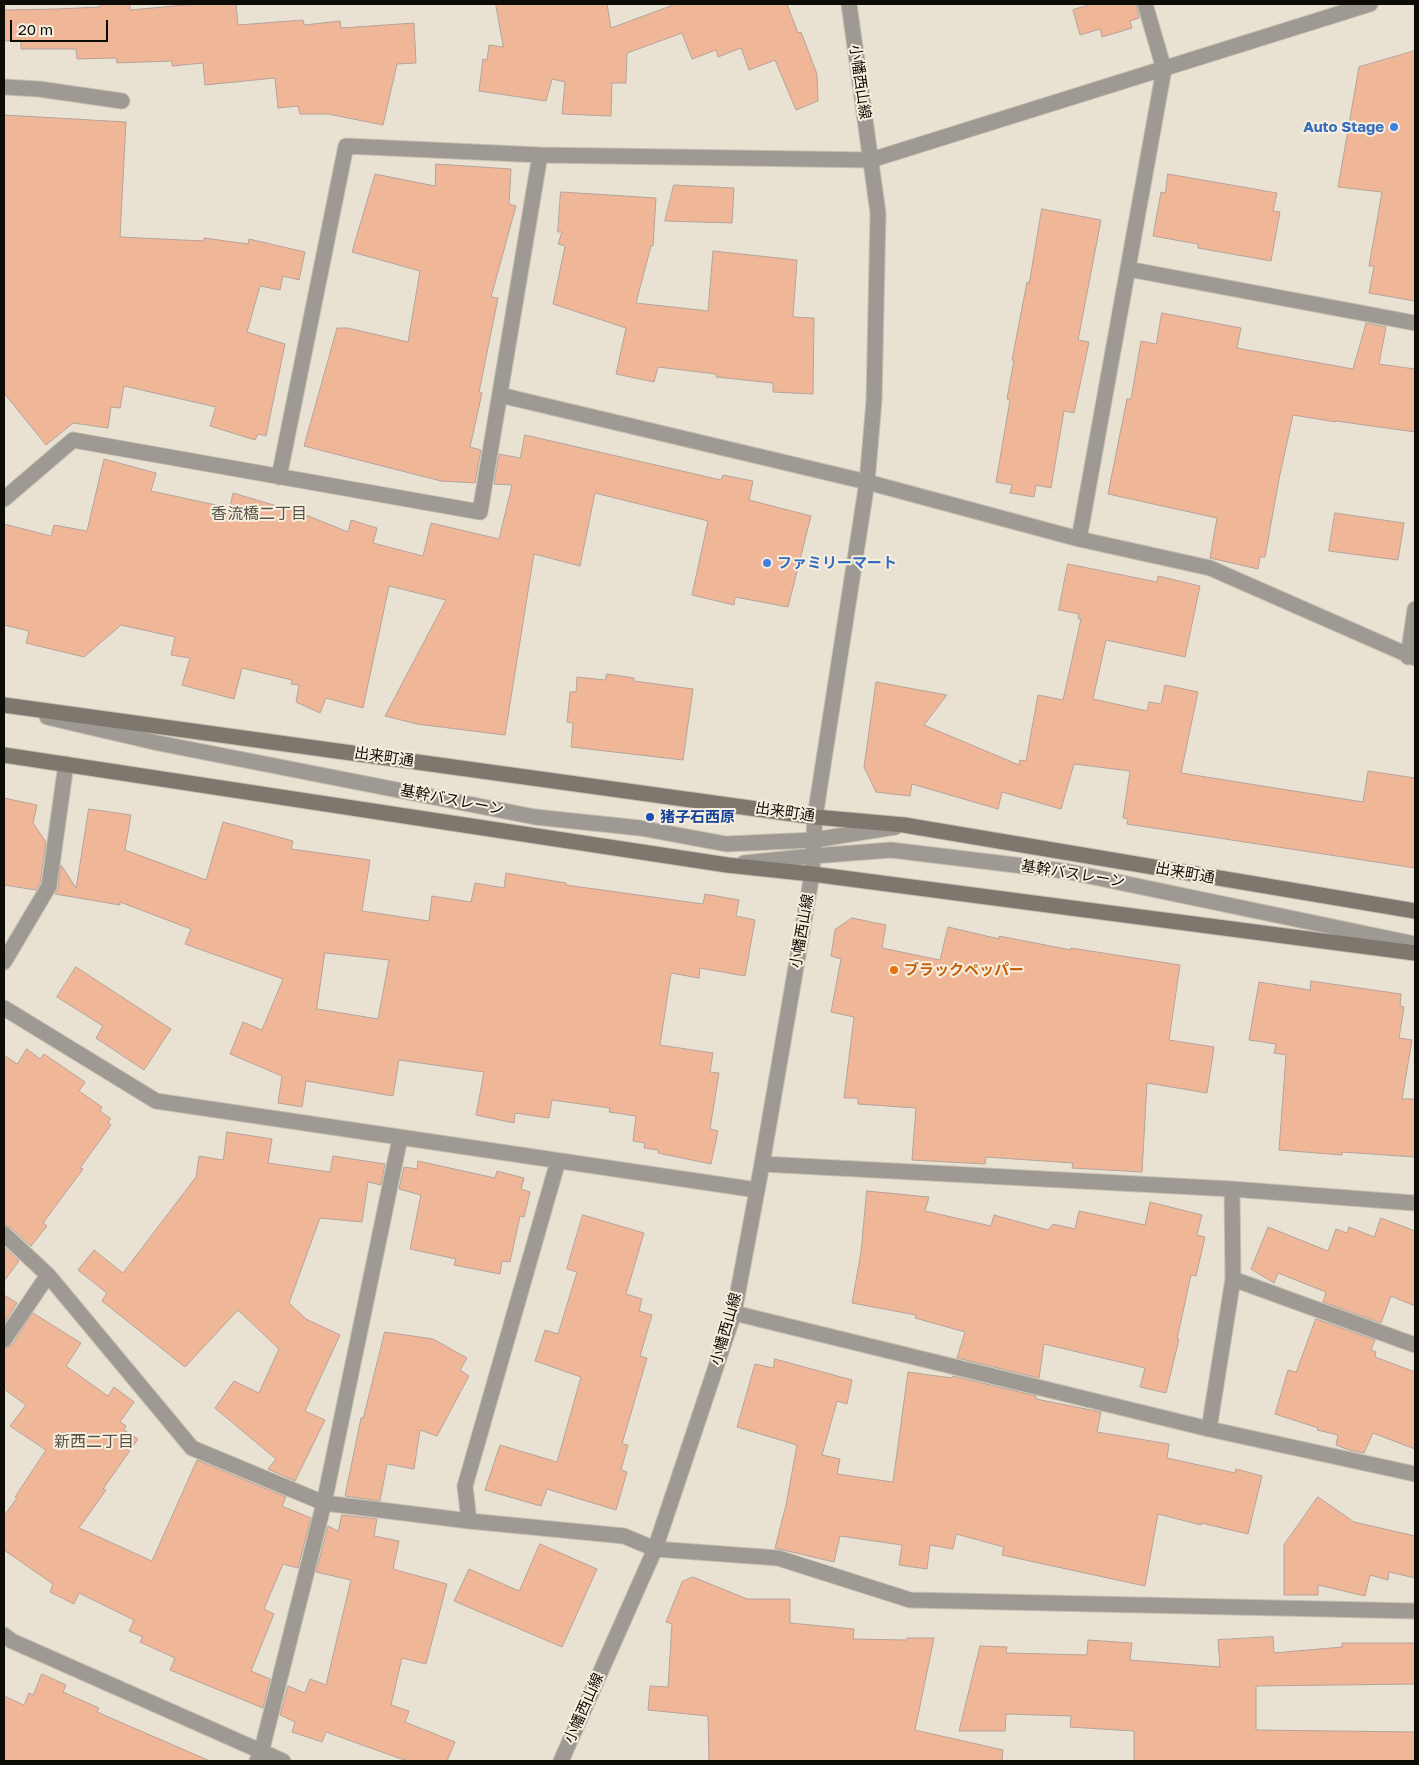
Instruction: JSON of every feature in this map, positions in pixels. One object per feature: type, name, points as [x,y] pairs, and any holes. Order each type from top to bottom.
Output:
[{"type":"main road","name":"出来町通","points":[[4,706],[815,817],[904,825],[1415,911]]},
{"type":"main road","points":[[4,754],[727,865],[812,874],[1415,953]]},
{"type":"street","name":"小幡西山線","points":[[561,1761],[655,1549],[734,1313],[762,1164],[812,874],[815,817],[867,482],[874,401],[878,213],[849,4]]},
{"type":"street","points":[[1079,539],[1164,69],[1145,4]]},
{"type":"street","points":[[279,478],[346,146],[540,155],[871,160],[1370,4]]},
{"type":"street","points":[[4,87],[39,89],[122,101]]},
{"type":"street","points":[[4,500],[73,440],[279,478],[480,512],[540,155]]},
{"type":"street","points":[[1128,269],[1415,323]]},
{"type":"street","points":[[500,395],[867,482],[1079,539],[1210,568],[1412,657],[1415,608]]},
{"type":"street","name":"基幹バスレーン","points":[[4,706],[158,743],[535,817],[640,828],[726,844],[814,840],[904,825]]},
{"type":"street","points":[[4,962],[49,886],[66,764]]},
{"type":"street","name":"基幹バスレーン","points":[[727,865],[892,850],[1065,871],[1415,944]]},
{"type":"street","points":[[4,1008],[156,1101],[757,1190]]},
{"type":"street","points":[[259,1757],[324,1503],[400,1138]]},
{"type":"street","points":[[469,1521],[465,1486],[558,1161]]},
{"type":"street","points":[[762,1164],[1232,1189],[1415,1202]]},
{"type":"street","points":[[1209,1429],[1233,1279],[1232,1189]]},
{"type":"street","points":[[4,1234],[48,1275],[192,1448],[324,1503],[469,1521],[624,1536],[655,1549],[778,1558],[910,1600],[1415,1611]]},
{"type":"street","points":[[4,1340],[48,1275]]},
{"type":"street","points":[[1233,1279],[1415,1345]]},
{"type":"street","points":[[734,1313],[1209,1429],[1415,1474]]},
{"type":"street","points":[[4,1635],[12,1641],[259,1757],[283,1761]]},
{"type":"building","points":[[100,4],[130,4],[130,10],[197,4],[236,4],[238,25],[303,20],[304,25],[340,21],[341,28],[414,23],[416,63],[397,64],[383,125],[328,114],[300,114],[298,106],[278,108],[275,78],[205,85],[203,63],[172,66],[172,61],[117,63],[116,58],[77,59],[76,49],[21,49],[21,40],[4,41],[4,10],[100,7]]},
{"type":"building","points":[[496,4],[607,4],[611,28],[676,4],[787,4],[798,33],[801,32],[817,74],[818,101],[796,110],[775,60],[749,70],[741,48],[718,57],[716,50],[692,59],[682,33],[627,53],[626,83],[612,83],[611,116],[562,114],[565,82],[552,79],[546,101],[479,91],[483,59],[487,60],[489,45],[503,47]]},
{"type":"building","points":[[1093,4],[1136,4],[1139,18],[1130,21],[1132,28],[1102,37],[1100,29],[1080,35],[1073,10]]},
{"type":"building","points":[[1415,51],[1415,301],[1369,293],[1374,266],[1369,266],[1382,192],[1338,187],[1359,67]]},
{"type":"building","points":[[4,115],[126,122],[120,237],[204,241],[204,238],[248,244],[249,239],[305,252],[299,280],[283,276],[280,290],[260,286],[247,332],[285,344],[266,436],[258,434],[255,440],[210,426],[216,407],[124,386],[120,408],[111,407],[108,428],[73,423],[46,445],[4,393]]},
{"type":"building","points":[[436,164],[511,169],[509,204],[516,206],[491,297],[498,298],[479,392],[482,393],[470,447],[481,450],[475,483],[441,481],[304,446],[337,328],[348,328],[408,342],[420,271],[352,252],[375,174],[435,186]]},
{"type":"building","points":[[1168,174],[1277,193],[1273,211],[1280,212],[1271,261],[1198,248],[1198,244],[1153,236],[1161,192],[1165,193]]},
{"type":"building","points":[[674,185],[734,188],[732,223],[665,221]]},
{"type":"building","points":[[561,192],[656,198],[653,246],[651,246],[636,303],[708,311],[713,251],[797,260],[793,317],[814,318],[813,394],[773,392],[773,383],[716,377],[716,374],[658,367],[654,382],[616,374],[626,328],[553,304],[565,246],[558,244],[562,232],[558,232]]},
{"type":"building","points":[[1042,209],[1101,220],[1078,340],[1089,342],[1074,413],[1064,411],[1051,488],[1036,485],[1034,497],[1010,493],[1012,485],[996,482],[1010,400],[1007,399],[1014,360],[1012,360],[1027,282],[1029,283]]},
{"type":"building","points":[[1162,313],[1241,328],[1237,348],[1353,369],[1366,323],[1386,327],[1379,364],[1415,369],[1415,432],[1293,415],[1265,557],[1260,557],[1258,569],[1210,558],[1217,518],[1108,494],[1127,399],[1131,399],[1141,341],[1156,344]]},
{"type":"building","points":[[525,435],[721,480],[723,475],[753,481],[749,500],[811,516],[788,607],[735,597],[734,605],[692,595],[708,521],[595,493],[580,566],[534,554],[505,735],[417,724],[385,716],[446,600],[389,586],[363,708],[326,698],[320,713],[296,702],[299,685],[291,684],[292,680],[242,668],[234,699],[182,685],[190,658],[171,655],[175,637],[121,625],[84,657],[26,643],[29,631],[4,625],[4,524],[51,536],[54,525],[87,531],[104,459],[156,473],[151,491],[230,508],[233,493],[301,513],[348,532],[351,520],[377,528],[373,543],[423,556],[431,523],[499,539],[512,485],[494,484],[499,454],[520,458]]},
{"type":"building","points":[[1335,513],[1404,523],[1398,560],[1329,551]]},
{"type":"building","points":[[1068,564],[1157,582],[1158,576],[1200,586],[1185,657],[1106,640],[1093,699],[1147,711],[1149,702],[1161,704],[1165,685],[1198,692],[1181,773],[1363,802],[1368,771],[1415,778],[1415,868],[1127,824],[1128,819],[1123,818],[1130,771],[1074,764],[1061,809],[1002,792],[998,809],[912,784],[910,796],[876,792],[864,767],[876,682],[947,695],[924,725],[1019,765],[1020,760],[1026,761],[1038,695],[1063,700],[1081,619],[1078,619],[1079,614],[1059,610]]},
{"type":"building","points":[[607,674],[634,678],[634,681],[693,689],[683,760],[571,747],[573,723],[567,722],[570,692],[576,692],[577,677],[605,680]]},
{"type":"building","points":[[4,798],[37,805],[33,823],[46,842],[40,883],[36,890],[4,885]]},
{"type":"building","points":[[89,809],[131,815],[125,850],[206,880],[223,822],[293,841],[291,849],[370,860],[362,911],[429,921],[432,896],[471,902],[475,883],[504,888],[506,873],[566,883],[566,885],[703,904],[705,894],[739,900],[736,916],[755,920],[745,976],[700,968],[699,978],[671,973],[660,1045],[713,1053],[710,1072],[719,1073],[710,1129],[718,1131],[711,1164],[658,1153],[658,1150],[644,1148],[645,1143],[633,1141],[636,1116],[609,1112],[610,1108],[552,1100],[549,1118],[515,1113],[514,1123],[476,1115],[484,1072],[399,1060],[393,1096],[306,1081],[302,1107],[278,1103],[282,1076],[230,1054],[243,1022],[262,1030],[283,979],[185,944],[191,929],[120,902],[120,905],[55,894],[58,887],[61,865],[76,888]],"holes":[[[325,953],[389,960],[378,1019],[317,1009]]]},
{"type":"building","points":[[852,918],[886,925],[882,948],[940,960],[948,927],[999,939],[999,936],[1071,950],[1071,948],[1180,965],[1169,1040],[1214,1047],[1207,1093],[1147,1083],[1142,1172],[1072,1168],[1073,1163],[986,1157],[985,1164],[912,1160],[916,1108],[858,1104],[858,1098],[844,1098],[854,1017],[831,1012],[841,959],[831,956],[835,930]]},
{"type":"building","points":[[76,967],[171,1029],[144,1070],[96,1038],[103,1026],[57,997]]},
{"type":"building","points":[[1311,981],[1401,994],[1400,1006],[1404,1007],[1399,1038],[1412,1040],[1402,1099],[1415,1099],[1415,1157],[1342,1152],[1342,1155],[1279,1150],[1286,1055],[1274,1053],[1276,1044],[1249,1040],[1259,982],[1310,990]]},
{"type":"building","points":[[27,1049],[40,1059],[44,1054],[85,1082],[79,1091],[102,1107],[100,1111],[111,1119],[108,1122],[111,1125],[80,1168],[83,1169],[43,1223],[47,1226],[31,1246],[10,1227],[4,1225],[4,1055],[17,1064]]},
{"type":"building","points":[[227,1132],[272,1139],[268,1163],[330,1172],[333,1156],[385,1164],[381,1185],[368,1182],[362,1222],[320,1218],[289,1303],[306,1319],[340,1335],[305,1411],[325,1420],[295,1481],[268,1469],[276,1459],[215,1408],[234,1381],[259,1393],[279,1349],[238,1310],[185,1367],[102,1301],[107,1293],[78,1270],[94,1250],[123,1273],[196,1177],[199,1156],[223,1160]]},
{"type":"building","points":[[418,1161],[495,1178],[497,1171],[524,1178],[521,1189],[530,1192],[524,1217],[520,1216],[510,1262],[502,1261],[500,1274],[454,1265],[456,1259],[410,1249],[421,1195],[399,1189],[404,1167],[417,1169]]},
{"type":"building","points":[[867,1191],[929,1197],[925,1211],[991,1226],[994,1215],[1048,1230],[1053,1224],[1075,1229],[1079,1211],[1145,1225],[1150,1202],[1202,1215],[1197,1235],[1205,1237],[1196,1276],[1191,1275],[1177,1339],[1179,1339],[1166,1393],[1140,1387],[1145,1368],[1044,1344],[1039,1378],[957,1358],[965,1332],[915,1318],[916,1315],[852,1303],[861,1252]]},
{"type":"building","points":[[583,1215],[644,1233],[626,1294],[642,1299],[639,1311],[652,1315],[640,1356],[647,1358],[622,1444],[628,1445],[621,1470],[627,1472],[616,1510],[547,1489],[541,1506],[485,1490],[500,1445],[557,1462],[581,1377],[535,1361],[545,1330],[558,1334],[577,1272],[567,1269]]},
{"type":"building","points":[[1381,1218],[1415,1231],[1415,1306],[1391,1296],[1381,1323],[1323,1302],[1326,1292],[1278,1273],[1274,1283],[1251,1269],[1268,1227],[1328,1251],[1336,1229],[1347,1233],[1349,1227],[1374,1237]]},
{"type":"building","points":[[4,1247],[19,1261],[4,1281]]},
{"type":"building","points":[[4,1295],[17,1303],[4,1324]]},
{"type":"building","points":[[33,1313],[81,1343],[66,1366],[108,1396],[114,1387],[134,1402],[120,1422],[126,1426],[124,1430],[138,1439],[103,1489],[106,1490],[79,1528],[152,1561],[197,1460],[286,1497],[282,1506],[311,1518],[298,1568],[283,1564],[264,1609],[274,1614],[251,1671],[270,1679],[263,1708],[170,1670],[175,1658],[140,1642],[143,1637],[129,1631],[134,1620],[79,1593],[74,1604],[50,1592],[53,1584],[4,1550],[4,1516],[46,1450],[10,1426],[26,1405],[4,1389],[4,1349],[12,1345]]},
{"type":"building","points":[[1316,1319],[1375,1340],[1371,1350],[1376,1352],[1375,1357],[1415,1372],[1415,1449],[1373,1433],[1364,1453],[1349,1450],[1336,1445],[1338,1435],[1317,1430],[1318,1428],[1275,1414],[1288,1370],[1296,1372]]},
{"type":"building","points":[[385,1332],[433,1339],[467,1358],[460,1370],[469,1376],[437,1436],[420,1430],[414,1469],[387,1464],[380,1501],[345,1496],[361,1418],[363,1418]]},
{"type":"building","points":[[775,1359],[852,1380],[847,1404],[837,1401],[822,1455],[840,1459],[837,1474],[893,1482],[908,1372],[952,1378],[953,1376],[1036,1396],[1036,1399],[1101,1412],[1097,1432],[1169,1444],[1167,1458],[1235,1473],[1236,1469],[1262,1476],[1248,1534],[1158,1514],[1145,1586],[1002,1555],[1004,1547],[956,1534],[953,1549],[930,1545],[927,1569],[899,1565],[902,1545],[840,1536],[834,1562],[775,1548],[786,1505],[797,1445],[737,1427],[755,1364],[773,1368]]},
{"type":"building","points":[[1318,1497],[1354,1522],[1415,1536],[1415,1578],[1389,1572],[1388,1580],[1370,1575],[1365,1596],[1318,1585],[1318,1595],[1284,1595],[1284,1545]]},
{"type":"building","points":[[342,1515],[377,1519],[374,1536],[399,1541],[393,1569],[447,1584],[426,1664],[402,1658],[391,1705],[409,1711],[405,1722],[455,1742],[447,1761],[407,1761],[326,1732],[322,1742],[292,1732],[295,1722],[280,1715],[288,1686],[305,1693],[310,1679],[326,1685],[351,1580],[316,1572],[328,1526],[338,1531]]},
{"type":"building","points":[[540,1544],[597,1569],[562,1647],[454,1601],[469,1569],[519,1591]]},
{"type":"building","points":[[693,1577],[747,1599],[790,1599],[790,1623],[854,1629],[853,1639],[907,1640],[907,1638],[934,1638],[915,1730],[1003,1750],[1002,1761],[709,1761],[708,1716],[648,1710],[650,1686],[668,1687],[672,1624],[666,1622],[682,1582]]},
{"type":"building","points":[[1273,1637],[1274,1653],[1342,1647],[1342,1643],[1415,1643],[1415,1684],[1256,1686],[1256,1730],[1415,1732],[1415,1761],[1134,1761],[1134,1731],[1070,1727],[1071,1716],[1006,1714],[1005,1731],[959,1731],[980,1646],[1007,1647],[1006,1653],[1087,1655],[1088,1640],[1132,1643],[1130,1660],[1220,1667],[1218,1640]]},
{"type":"building","points":[[42,1674],[66,1685],[63,1692],[99,1708],[97,1712],[210,1761],[4,1761],[4,1696],[24,1705],[29,1693],[33,1695]]},
{"type":"place","name":"Auto Stage","points":[[1394,127]]},
{"type":"place","name":"ファミリーマート","points":[[767,563]]},
{"type":"place","name":"猪子石西原","points":[[650,817]]},
{"type":"place","name":"ブラックペッパー","points":[[894,970]]},
{"type":"district","name":"香流橋二丁目","points":[[259,514]]},
{"type":"district","name":"新西二丁目","points":[[94,1442]]}]
